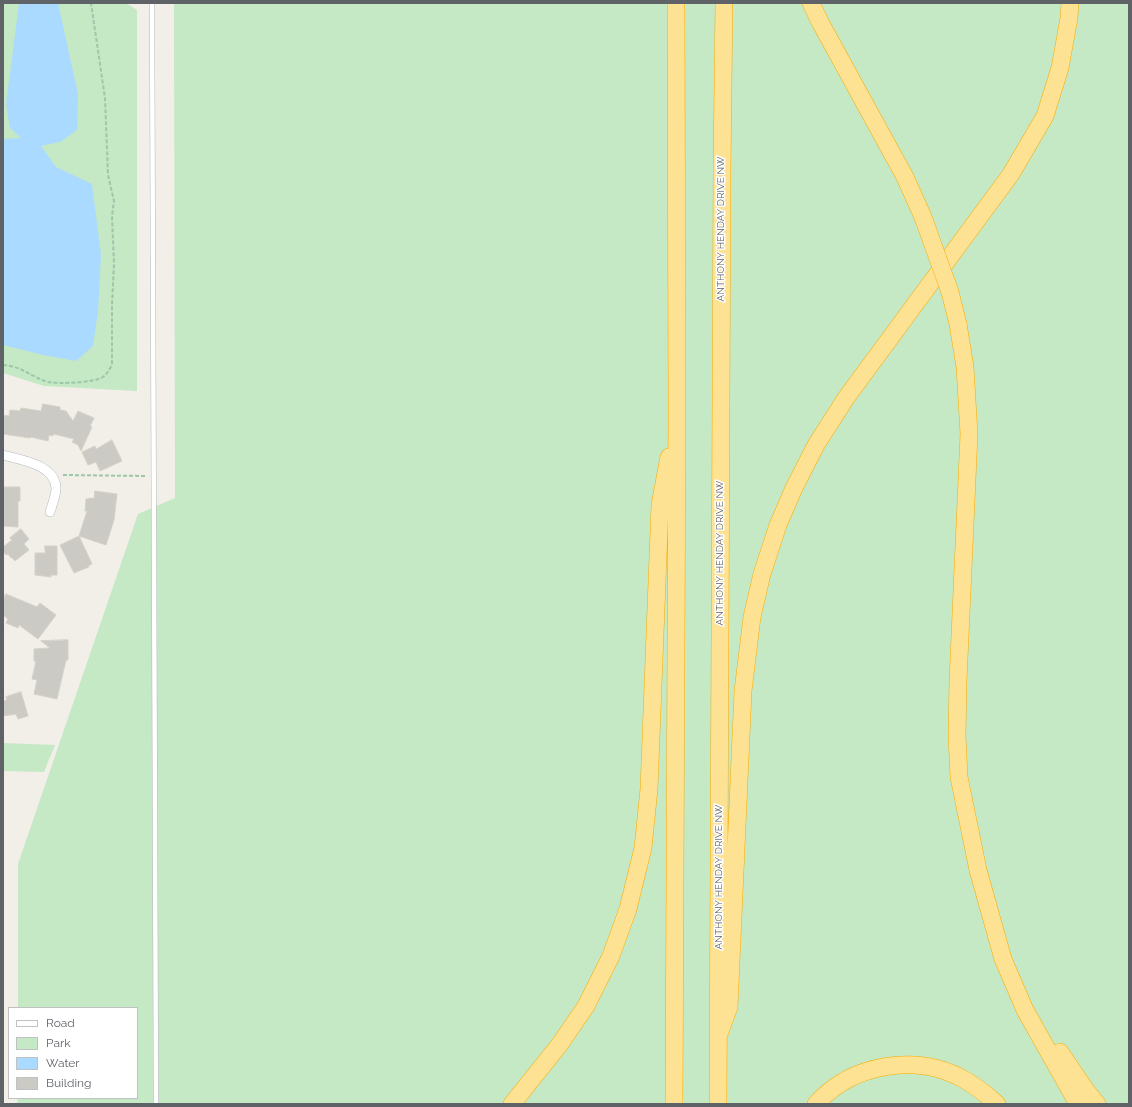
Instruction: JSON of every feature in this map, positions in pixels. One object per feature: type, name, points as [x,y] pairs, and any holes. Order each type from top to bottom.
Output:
[{"type":"highway","points":[[674,1104],[677,412],[676,3]]},
{"type":"highway","name":"ANTHONY HENDAY DRIVE NW","points":[[718,1104],[724,3]]},
{"type":"highway","points":[[811,3],[905,177],[923,217],[950,292],[958,324],[964,367],[968,434],[958,673],[957,736],[959,776],[978,870],[1003,959],[1025,1010],[1078,1104]]},
{"type":"highway","points":[[718,1036],[729,1007],[743,691],[747,654],[752,617],[762,574],[778,526],[794,488],[816,445],[846,398],[1007,179],[1045,116],[1060,68],[1069,18],[1070,3]]},
{"type":"highway","points":[[512,1104],[560,1044],[586,1006],[611,956],[630,902],[643,848],[650,781],[660,505],[677,412]]},
{"type":"highway","points":[[986,899],[1033,1006],[1065,1059],[1097,1104]]},
{"type":"highway","points":[[816,1104],[825,1095],[843,1082],[862,1072],[888,1066],[917,1065],[942,1070],[964,1079],[982,1090],[997,1104]]},
{"type":"street","points":[[3,455],[43,468],[51,475],[55,481],[56,488],[50,512]]},
{"type":"lane","points":[[152,3],[156,1104]]},
{"type":"path","points":[[3,364],[13,365],[48,382],[69,383],[99,379],[109,372],[112,365],[114,264],[112,216],[114,201],[108,175],[105,98],[91,3]]},
{"type":"path","points":[[51,475],[154,476]]},
{"type":"green space","points":[[3,3],[126,3],[137,10],[137,391],[44,386],[3,373]]},
{"type":"green space","points":[[174,3],[1129,3],[1129,1104],[17,1104],[18,1099],[138,1099],[138,1007],[18,1007],[18,864],[138,514],[175,498]]},
{"type":"green space","points":[[3,743],[55,745],[44,772],[3,771]]},
{"type":"water","points":[[19,3],[58,3],[78,94],[77,130],[60,142],[41,146],[56,167],[92,184],[101,255],[98,311],[93,346],[76,361],[43,355],[3,345],[3,139],[21,138],[10,128],[6,104]]},
{"type":"building","points":[[43,404],[60,407],[60,410],[66,411],[73,421],[78,411],[94,418],[90,426],[92,427],[81,451],[78,445],[72,442],[74,439],[54,434],[53,436],[49,435],[48,441],[31,437],[3,434],[3,415],[9,416],[10,410],[20,411],[21,408],[41,411]]},
{"type":"building","points":[[112,440],[122,461],[100,471],[96,462],[88,465],[82,452],[95,446],[96,449]]},
{"type":"building","points":[[3,487],[20,487],[20,501],[18,501],[18,527],[3,526]]},
{"type":"building","points":[[95,491],[117,494],[114,520],[106,545],[79,536],[87,511],[85,511],[86,499],[94,498]]},
{"type":"building","points":[[21,529],[29,539],[24,544],[29,550],[15,561],[8,554],[6,555],[3,551],[3,547],[12,540],[10,538]]},
{"type":"building","points":[[79,536],[92,564],[88,566],[89,567],[74,573],[60,545]]},
{"type":"building","points":[[45,546],[57,546],[57,575],[51,575],[51,577],[35,575],[35,553],[45,553]]},
{"type":"building","points":[[6,594],[37,607],[40,603],[56,615],[38,639],[19,625],[18,628],[6,623],[8,619],[3,615],[3,601]]},
{"type":"building","points":[[68,640],[68,660],[66,660],[57,699],[34,694],[37,680],[32,679],[36,661],[34,661],[34,649],[50,648],[41,641]]},
{"type":"building","points":[[21,692],[28,716],[18,719],[16,714],[3,716],[3,701],[7,700],[6,697]]}]
